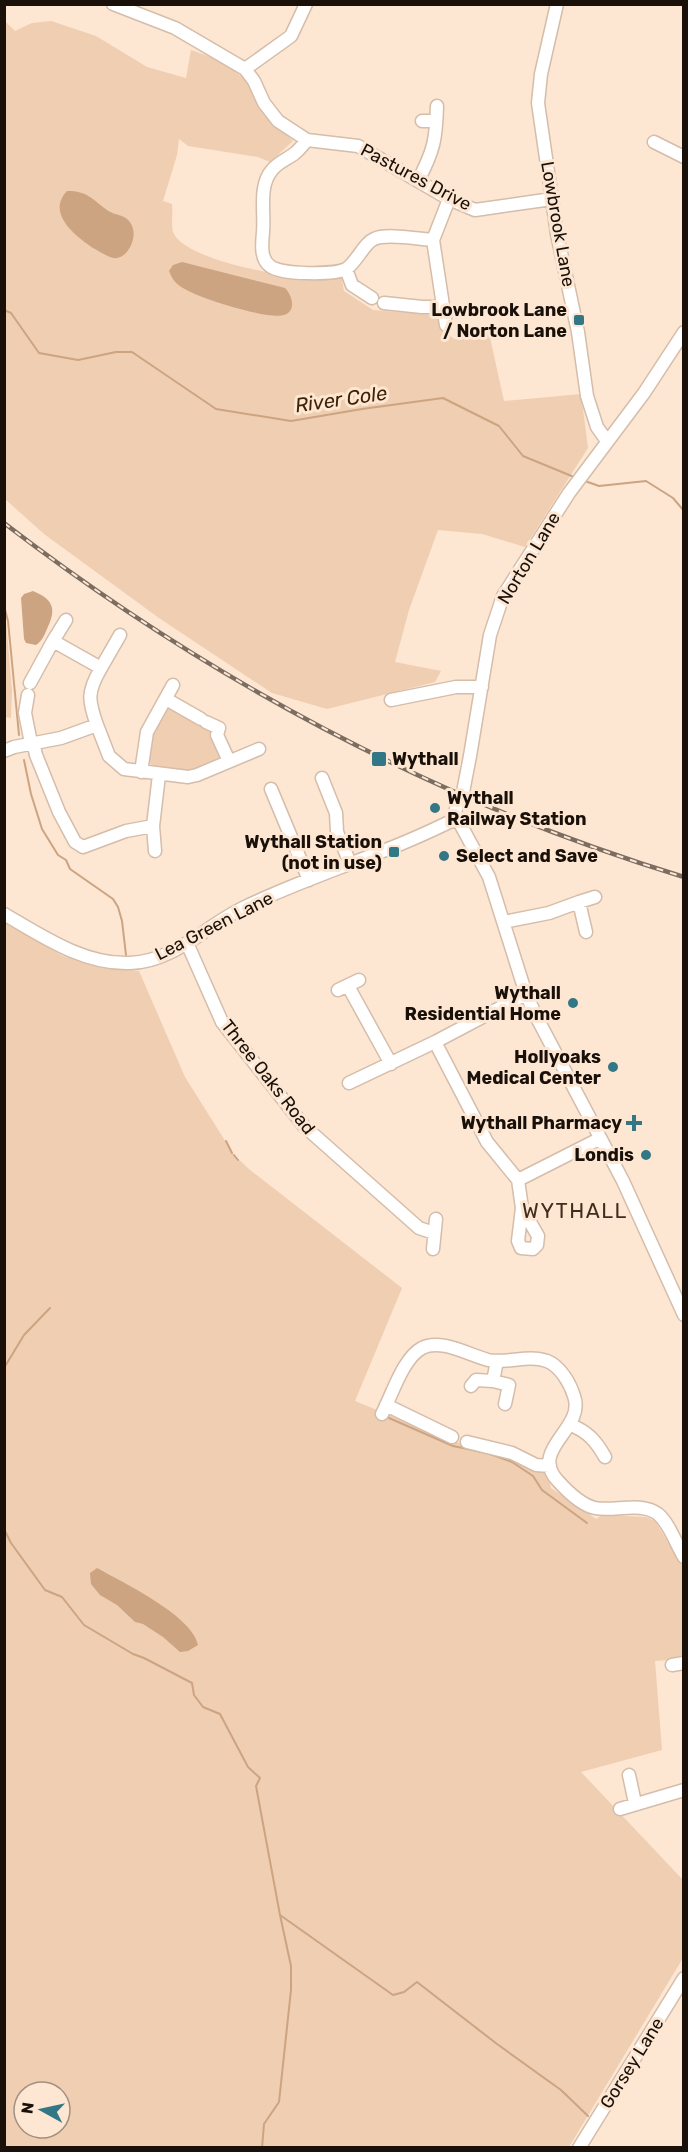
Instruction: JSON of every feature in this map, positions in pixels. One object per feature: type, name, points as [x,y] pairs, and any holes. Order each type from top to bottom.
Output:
[{"type":"street","points":[[113,4],[175,28],[246,69],[291,36],[306,4]]},
{"type":"street","name":"Lowbrook Lane","points":[[557,4],[538,88],[538,103],[557,234],[578,332],[587,396],[597,427],[607,441]]},
{"type":"street","name":"Pastures Drive","points":[[246,69],[264,103],[278,121],[307,140],[358,146],[449,199],[475,210],[552,199]]},
{"type":"street","points":[[418,181],[430,157],[436,135],[436,106]]},
{"type":"street","points":[[422,121],[436,121]]},
{"type":"street","points":[[307,140],[295,153],[272,169],[266,182],[263,196],[263,256],[270,266],[281,271],[331,274],[346,268],[357,259],[372,239],[381,237],[433,240]]},
{"type":"street","points":[[654,142],[684,157]]},
{"type":"street","points":[[446,325],[433,240],[449,199]]},
{"type":"street","points":[[346,268],[352,285],[378,301],[422,307],[443,307]]},
{"type":"street","name":"Norton Lane","points":[[456,818],[455,812],[482,687],[492,624],[503,596],[574,486],[644,393],[684,332]]},
{"type":"street","points":[[66,620],[29,689],[25,713],[36,755],[59,812],[75,842],[79,845],[88,846],[126,831],[153,826]]},
{"type":"street","points":[[120,635],[92,684],[89,695],[97,725],[112,760],[124,769],[188,777],[259,749]]},
{"type":"street","points":[[53,641],[101,668]]},
{"type":"street","points":[[141,772],[147,732],[173,686]]},
{"type":"street","points":[[392,700],[456,687],[482,687]]},
{"type":"street","points":[[166,699],[219,728],[217,735],[229,761]]},
{"type":"street","points":[[4,751],[61,738],[97,725]]},
{"type":"street","points":[[155,851],[153,826],[159,775]]},
{"type":"street","points":[[322,778],[336,813],[337,832],[350,863]]},
{"type":"street","points":[[271,789],[309,880]]},
{"type":"street","points":[[456,818],[489,878],[526,994],[626,1188],[684,1315]]},
{"type":"street","name":"Lea Green Lane","points":[[4,914],[62,946],[92,957],[115,962],[141,962],[187,943],[241,909],[456,818]]},
{"type":"street","points":[[504,922],[549,912],[595,897]]},
{"type":"street","points":[[579,902],[586,932]]},
{"type":"street","name":"Three Oaks Road","points":[[187,943],[222,1022],[304,1126],[419,1228],[434,1233]]},
{"type":"street","points":[[348,985],[391,1064]]},
{"type":"street","points":[[350,1083],[526,994]]},
{"type":"street","points":[[435,1042],[487,1142],[518,1180],[522,1208]]},
{"type":"street","points":[[518,1180],[599,1139]]},
{"type":"street","points":[[433,1249],[436,1219]]},
{"type":"street","points":[[452,1437],[384,1409],[408,1360],[423,1347],[432,1345],[446,1347],[497,1361],[540,1359],[553,1364],[562,1372],[574,1396],[576,1406],[570,1425],[554,1445],[550,1454],[550,1466],[557,1480],[582,1502],[594,1508],[644,1509],[658,1514],[684,1557]]},
{"type":"street","points":[[493,1381],[497,1361]]},
{"type":"street","points":[[471,1386],[476,1380],[509,1385],[505,1404]]},
{"type":"street","points":[[570,1425],[582,1430],[595,1440],[605,1457]]},
{"type":"street","points":[[467,1442],[512,1453],[536,1465],[550,1466]]},
{"type":"street","points":[[628,1775],[635,1803]]},
{"type":"street","points":[[620,1809],[684,1790]]},
{"type":"street","name":"Gorsey Lane","points":[[579,2148],[684,1978]]},
{"type":"shaded area","points":[[4,20],[15,31],[32,23],[51,21],[96,36],[147,67],[186,78],[191,50],[222,61],[248,82],[275,124],[293,141],[270,162],[258,157],[188,146],[179,139],[177,155],[163,201],[172,204],[173,232],[179,241],[204,255],[238,266],[295,275],[341,275],[344,291],[373,310],[436,315],[443,330],[454,339],[489,333],[504,401],[581,394],[588,448],[525,547],[482,534],[438,530],[409,610],[395,662],[441,671],[435,682],[327,709],[272,693],[159,618],[44,534],[5,499]]},
{"type":"shaded area","points":[[67,191],[85,194],[109,211],[128,220],[134,234],[126,253],[117,258],[109,256],[93,248],[71,230],[61,216],[60,207],[61,199]]},
{"type":"shaded area","points":[[182,262],[285,288],[290,295],[291,310],[284,315],[275,316],[199,296],[176,283],[172,278],[169,271],[173,265]]},
{"type":"shaded area","points":[[33,591],[46,598],[52,606],[50,622],[45,634],[36,645],[26,643],[24,639],[21,598],[24,594]]},
{"type":"shaded area","points":[[5,610],[12,690],[11,718],[5,717]]},
{"type":"shaded area","points":[[172,708],[214,732],[220,756],[218,761],[191,772],[151,765],[148,750],[151,736],[166,709]]},
{"type":"shaded area","points":[[4,922],[63,956],[107,968],[139,971],[185,1077],[234,1155],[250,1170],[402,1288],[355,1401],[450,1440],[547,1469],[551,1488],[596,1519],[602,1515],[646,1517],[655,1521],[683,1567],[683,1659],[655,1661],[662,1750],[581,1772],[683,1880],[683,1958],[569,2147],[5,2147]]},
{"type":"shaded area","points":[[97,1568],[139,1591],[170,1612],[184,1623],[198,1645],[188,1651],[180,1652],[163,1637],[143,1624],[135,1622],[117,1605],[100,1595],[91,1584],[90,1573]]},
{"type":"waterway","name":"River Cole","points":[[4,310],[11,313],[39,353],[78,360],[116,352],[132,352],[216,409],[291,421],[443,398],[499,426],[523,456],[574,477]]},
{"type":"waterway","name":"River Cole","points":[[585,481],[599,486],[646,481],[673,498],[684,511]]},
{"type":"waterway","points":[[4,606],[8,621],[19,735]]},
{"type":"waterway","points":[[24,760],[31,794],[42,829],[58,855],[66,860],[70,869],[113,899],[122,921],[126,955]]},
{"type":"waterway","points":[[226,1141],[232,1153]]},
{"type":"waterway","points":[[234,1155],[238,1160]]},
{"type":"waterway","points":[[4,1368],[24,1335],[50,1308]]},
{"type":"waterway","points":[[389,1418],[453,1446],[487,1453],[512,1462],[533,1476],[542,1490],[587,1523]]},
{"type":"waterway","points":[[4,1529],[11,1543],[45,1590],[62,1597],[84,1625],[133,1654],[192,1683],[194,1695],[203,1707],[220,1714],[248,1767],[260,1778],[256,1786],[280,1915],[393,1995],[404,1992],[417,1982],[561,2090],[588,2116]]},
{"type":"waterway","points":[[262,2148],[264,2124],[279,2102],[291,1990],[291,1966],[280,1915]]},
{"type":"railway","points":[[4,523],[82,580],[162,634],[328,731],[502,812],[592,847],[684,877]]},
{"type":"place","name":"Lowbrook Lane / Norton Lane","points":[[579,320]]},
{"type":"place","name":"Wythall","points":[[379,759]]},
{"type":"place","name":"Wythall Railway Station","points":[[435,808]]},
{"type":"place","name":"Wythall Station (not in use)","points":[[394,852]]},
{"type":"place","name":"Select and Save","points":[[444,856]]},
{"type":"place","name":"Wythall Residential Home","points":[[573,1003]]},
{"type":"place","name":"Hollyoaks Medical Center","points":[[613,1067]]},
{"type":"place","name":"Wythall Pharmacy","points":[[634,1123]]},
{"type":"place","name":"Londis","points":[[646,1155]]},
{"type":"district","name":"WYTHALL","points":[[575,1210]]}]
